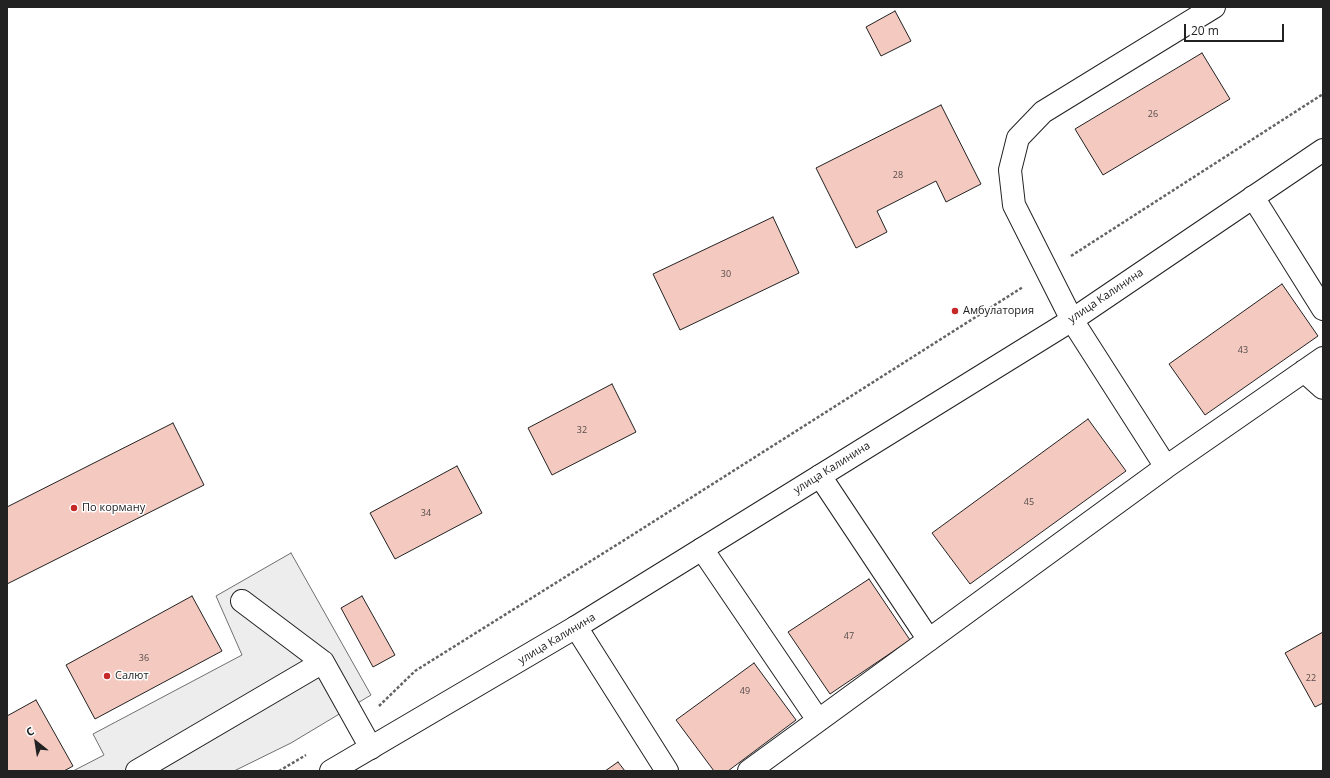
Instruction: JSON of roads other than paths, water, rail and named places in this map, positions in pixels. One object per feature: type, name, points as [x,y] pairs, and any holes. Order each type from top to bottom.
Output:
[{"type":"main road","points":[[1166,466],[1072,320],[1014,206],[1010,170],[1018,138],[1043,112],[1214,7]]},
{"type":"main road","name":"улица Калинина","points":[[331,771],[576,628],[1072,320],[1323,150]]},
{"type":"main road","points":[[1253,197],[1323,309]]},
{"type":"main road","points":[[749,771],[1166,466],[1323,358]]},
{"type":"main road","points":[[1304,371],[1323,388]]},
{"type":"main road","points":[[820,476],[929,640]]},
{"type":"main road","points":[[702,550],[818,720]]},
{"type":"main road","points":[[242,601],[323,662],[372,748]]},
{"type":"main road","points":[[576,628],[667,771]]},
{"type":"main road","points":[[137,771],[323,662]]},
{"type":"place","name":"Амбулатория","points":[[955,311]]},
{"type":"place","name":"По корману","points":[[74,508]]},
{"type":"place","name":"Салют","points":[[107,676]]}]
